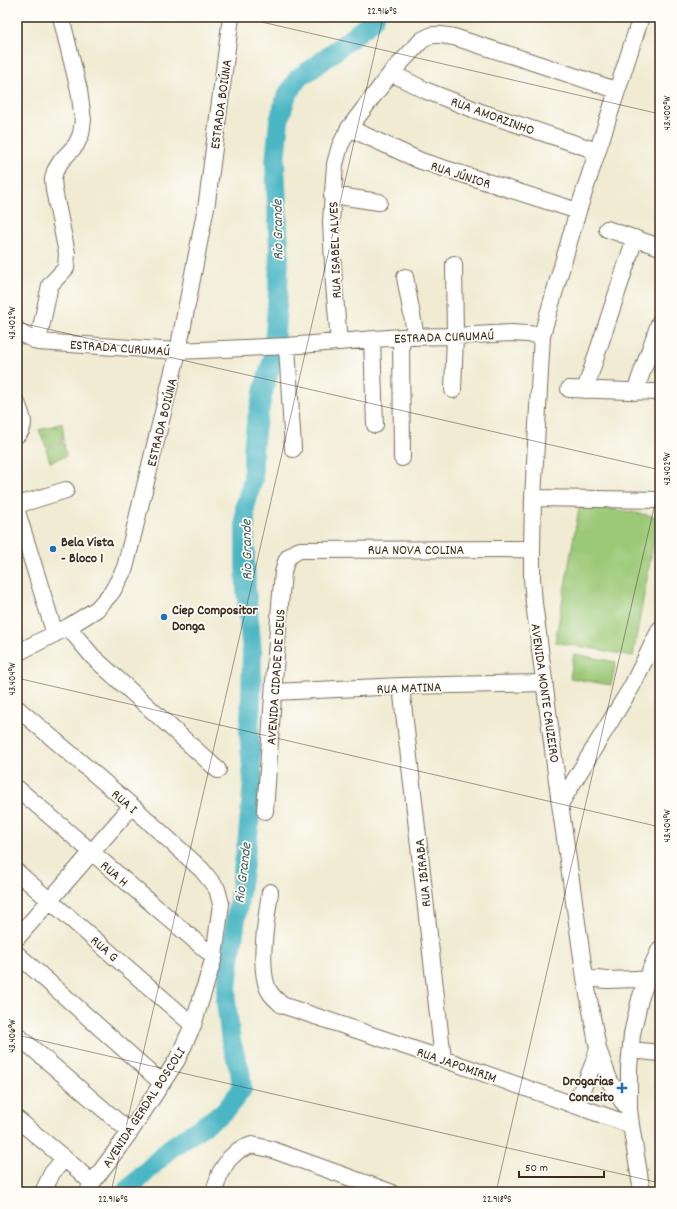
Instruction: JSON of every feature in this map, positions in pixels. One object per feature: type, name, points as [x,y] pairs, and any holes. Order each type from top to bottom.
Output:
[{"type":"street","points":[[38,342],[50,285],[66,268],[67,260],[53,179],[55,170],[76,145],[81,134],[83,120],[79,90],[61,17]]},
{"type":"street","name":"ESTRADA BOIÚNA","points":[[17,653],[97,609],[112,592],[126,568],[178,350],[207,202],[231,17]]},
{"type":"street","points":[[542,335],[578,211],[616,90],[641,17]]},
{"type":"street","name":"RUA ISABEL ALVES","points":[[339,342],[331,222],[335,164],[340,146],[349,128],[391,74],[422,40],[432,36],[441,35],[454,37],[616,90]]},
{"type":"street","name":"RUA AMORZINHO","points":[[391,74],[427,91],[478,111],[597,151]]},
{"type":"street","name":"RUA JÚNIOR","points":[[349,128],[421,161],[578,211]]},
{"type":"street","points":[[332,195],[379,202]]},
{"type":"street","points":[[607,229],[660,247]]},
{"type":"street","points":[[634,238],[577,389],[660,392]]},
{"type":"street","points":[[453,390],[455,336],[454,264]]},
{"type":"street","points":[[402,458],[409,337],[405,277]]},
{"type":"street","points":[[635,392],[656,340],[660,321]]},
{"type":"street","name":"ESTRADA CURUMAÚ","points":[[17,329],[22,334],[38,342],[178,350],[284,346],[409,337],[511,333],[542,335]]},
{"type":"street","name":"AVENIDA MONTE CRUZEIRO","points":[[542,335],[533,498],[532,578],[534,603],[560,804],[585,978],[598,1049],[610,1082],[629,1109]]},
{"type":"street","points":[[372,340],[375,425]]},
{"type":"street","points":[[284,346],[293,448]]},
{"type":"street","points":[[17,403],[23,421],[23,428],[17,436]]},
{"type":"street","points":[[17,505],[66,490]]},
{"type":"street","points":[[533,498],[660,500]]},
{"type":"street","points":[[17,512],[61,630],[218,770]]},
{"type":"street","name":"RUA NOVA COLINA","points":[[300,550],[532,549]]},
{"type":"street","name":"AVENIDA CIDADE DE DEUS","points":[[265,811],[277,635],[283,573],[285,563],[290,555],[300,550]]},
{"type":"street","points":[[560,804],[632,686],[660,629]]},
{"type":"street","name":"RUA MATINA","points":[[274,692],[401,686],[545,683]]},
{"type":"street","name":"RUA IBIRABA","points":[[401,686],[443,1059]]},
{"type":"street","name":"RUA I","points":[[17,708],[132,806],[202,870],[217,889],[222,904]]},
{"type":"street","name":"RUA H","points":[[17,788],[214,958]]},
{"type":"street","points":[[17,938],[132,806]]},
{"type":"street","name":"RUA G","points":[[17,872],[193,1025]]},
{"type":"street","name":"RUA JAPOMIRIM","points":[[270,892],[263,944],[263,963],[266,982],[270,994],[282,1005],[443,1059],[631,1125]]},
{"type":"street","name":"AVENIDA GERDAL BOSCOLI","points":[[90,1188],[130,1132],[177,1060],[193,1025],[204,994],[214,958],[222,904]]},
{"type":"street","points":[[17,954],[162,1083]]},
{"type":"street","points":[[642,1192],[629,1109],[629,1068],[632,1034],[640,999],[640,983],[643,976],[657,958]]},
{"type":"street","points":[[585,978],[640,983]]},
{"type":"street","points":[[17,1035],[130,1132]]},
{"type":"street","name":"AVENIDA MONTE CRUZEIRO","points":[[573,1105],[589,1077],[598,1049]]},
{"type":"street","points":[[631,1050],[660,1053]]},
{"type":"street","points":[[17,1120],[77,1168],[90,1188]]},
{"type":"street","points":[[214,1192],[220,1173],[229,1158],[239,1150],[252,1145],[270,1149],[364,1188],[390,1192]]},
{"type":"street","points":[[42,1192],[52,1173],[64,1159]]},
{"type":"green space","points":[[62,423],[64,441],[46,447],[39,430]]},
{"type":"green space","points":[[64,443],[66,456],[50,462],[46,449]]},
{"type":"green space","points":[[580,503],[658,517],[633,656],[555,642]]},
{"type":"green space","points":[[574,654],[616,662],[611,685],[570,678]]},
{"type":"waterway","name":"Rio Grande","points":[[126,1192],[169,1149],[225,1111],[242,1089],[240,1071],[231,1042],[226,1001],[229,967],[248,836],[253,782],[249,732],[252,653],[246,588],[245,507],[253,479],[253,450],[256,424],[264,388],[273,359],[278,292],[279,249],[275,162],[279,121],[286,97],[298,78],[316,66],[370,23],[375,17]]},
{"type":"place","name":"Bela Vista - Bloco 1","points":[[53,549]]},
{"type":"place","name":"Ciep Compositor Donga","points":[[164,617]]},
{"type":"place","name":"Drogarias Conceito","points":[[622,1088]]}]
